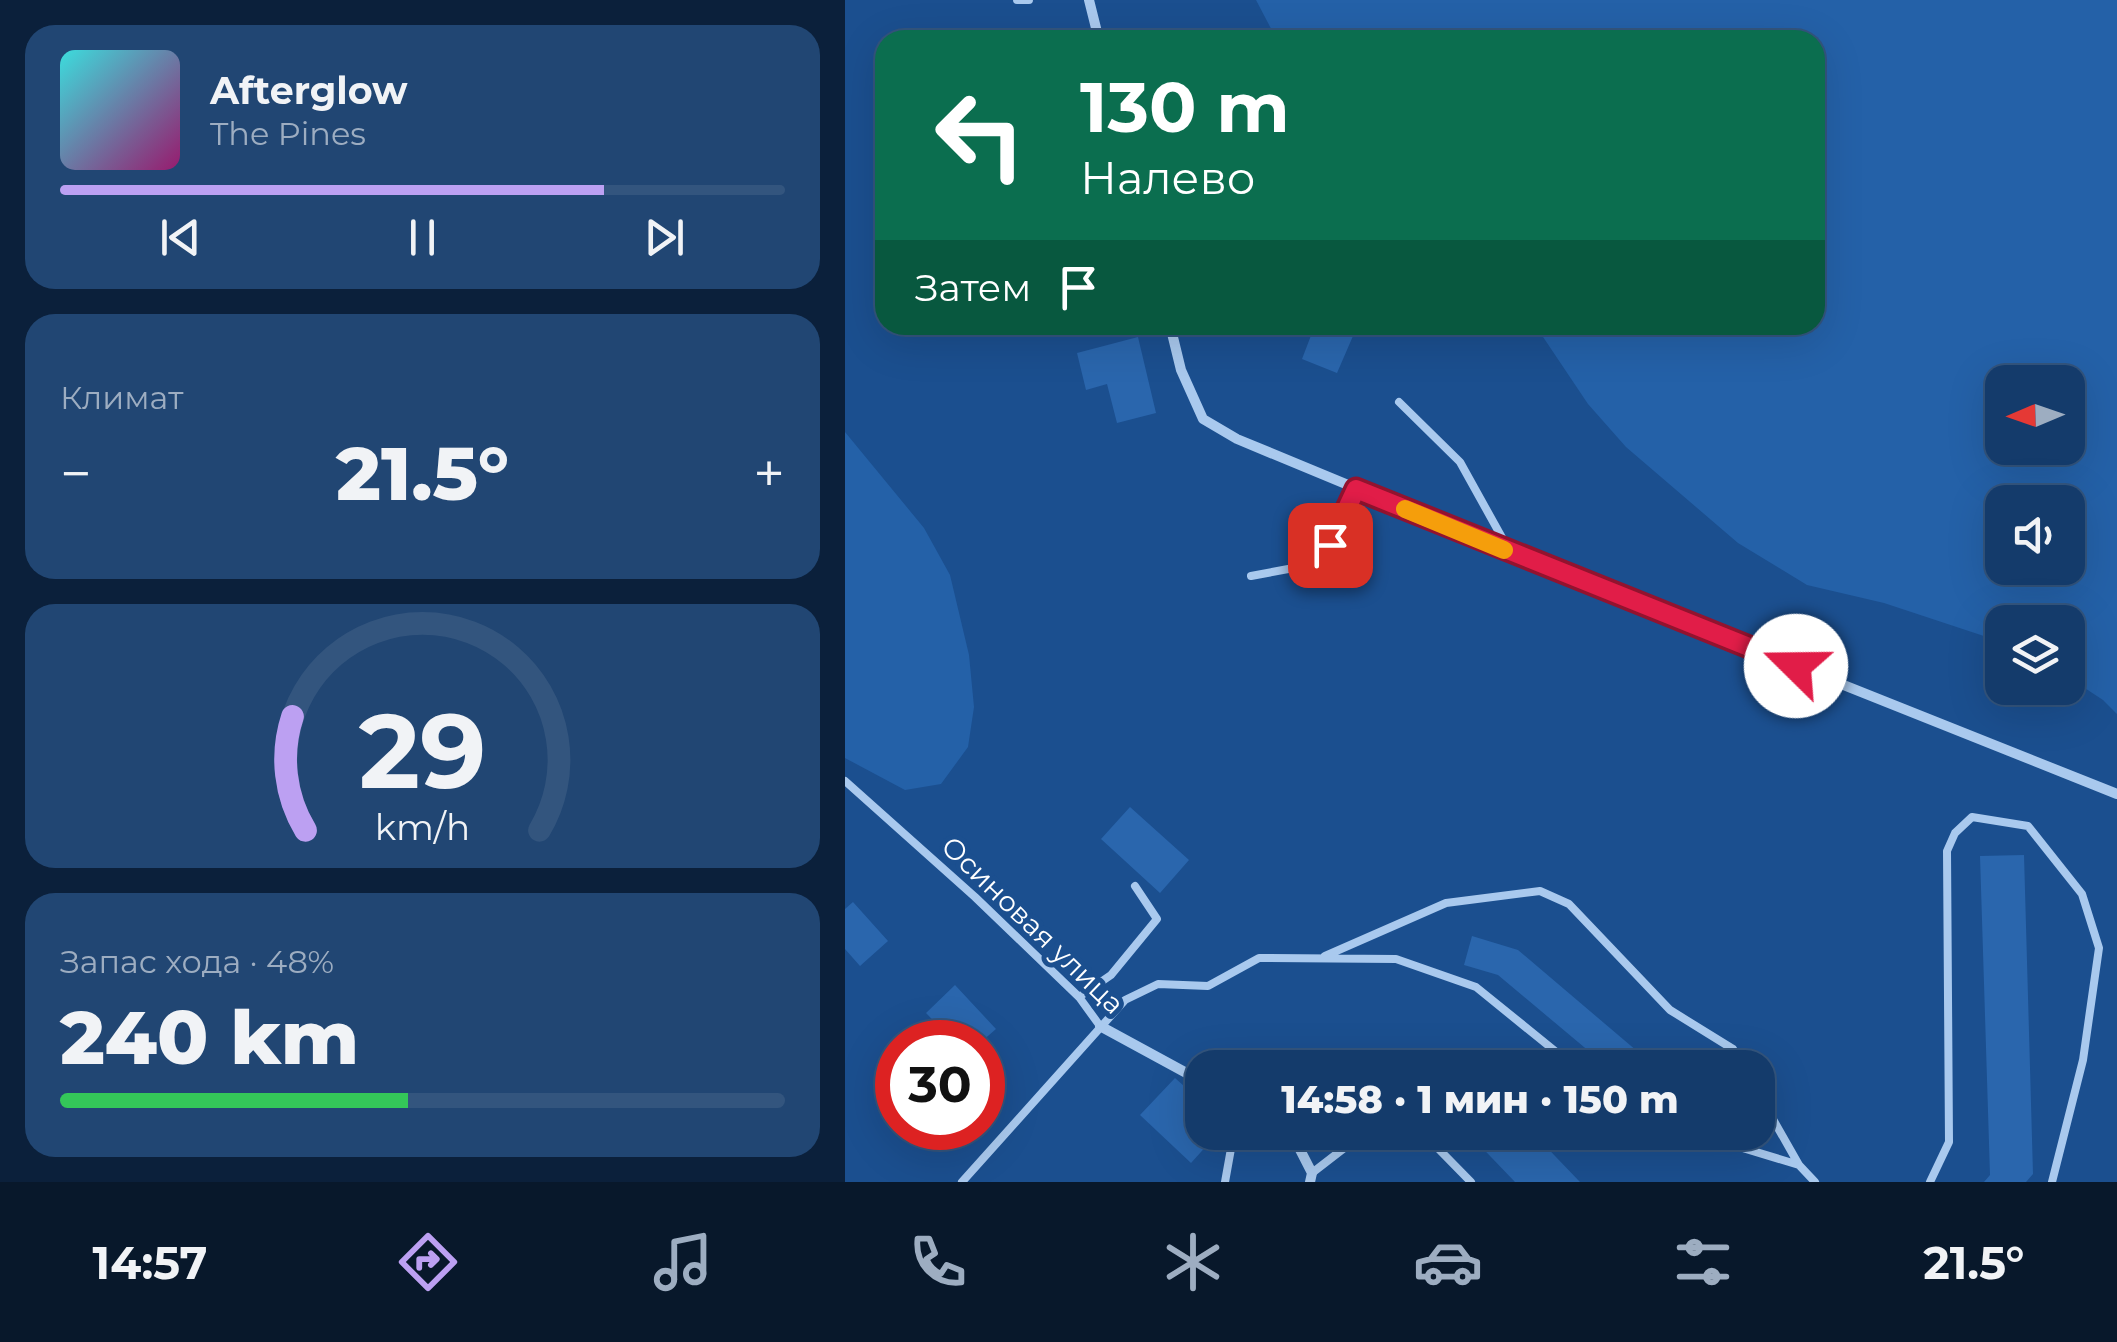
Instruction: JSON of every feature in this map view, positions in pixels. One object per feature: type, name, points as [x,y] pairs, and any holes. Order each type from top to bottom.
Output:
[{"type":"street","points":[[1089,0],[1096,30]]},
{"type":"street","points":[[1172,335],[1181,370],[1203,419],[1237,440],[2117,794]]},
{"type":"street","name":"Осиновая улица","points":[[1100,1026],[1185,1072]]},
{"type":"street","points":[[1299,1150],[1311,1178]]},
{"type":"lane","points":[[1017,0],[1029,0]]},
{"type":"lane","points":[[1399,402],[1460,462],[1510,552]]},
{"type":"lane","points":[[1251,576],[1299,568],[1330,545],[1356,489]]},
{"type":"lane","name":"Осиновая улица","points":[[845,780],[975,896],[1079,997],[1100,1026]]},
{"type":"lane","points":[[1931,1182],[1949,1142],[1947,851],[1955,833],[1972,816],[2028,826],[2082,894],[2099,948],[2083,1060],[2053,1182]]},
{"type":"lane","points":[[1079,997],[1111,974],[1157,919],[1135,886]]},
{"type":"lane","points":[[1321,958],[1447,903],[1541,891],[1569,904],[1671,1010],[1734,1050]]},
{"type":"lane","points":[[962,1182],[1125,1000],[1158,984],[1208,986],[1259,958],[1397,959],[1475,987],[1553,1050]]},
{"type":"lane","points":[[1775,1123],[1799,1165],[1815,1182]]},
{"type":"lane","points":[[1225,1182],[1231,1150]]},
{"type":"lane","points":[[1311,1178],[1344,1150]]},
{"type":"lane","points":[[1440,1150],[1471,1182]]},
{"type":"lane","points":[[1749,1150],[1799,1165]]},
{"type":"shaded area","points":[[1256,0],[2117,0],[2117,714],[2085,688],[2085,605],[1985,605],[1985,636],[1884,603],[1807,585],[1738,543],[1626,447],[1588,404],[1542,335],[1825,335],[1825,30],[1272,30]]},
{"type":"shaded area","points":[[845,432],[924,528],[950,575],[969,655],[974,707],[968,747],[941,784],[905,790],[845,758]]},
{"type":"building","points":[[1311,335],[1353,336],[1337,373],[1302,359]]},
{"type":"building","points":[[1138,337],[1156,413],[1117,423],[1107,384],[1086,390],[1077,353]]},
{"type":"building","points":[[1130,807],[1189,860],[1160,893],[1101,839]]},
{"type":"building","points":[[2024,855],[2033,1174],[2026,1182],[1984,1182],[1990,1175],[1980,856]]},
{"type":"building","points":[[853,902],[888,941],[860,966],[845,949],[845,909]]},
{"type":"building","points":[[1472,936],[1518,950],[1636,1050],[1588,1050],[1498,975],[1464,965]]},
{"type":"building","points":[[955,985],[988,1020],[933,1020],[926,1013]]},
{"type":"building","points":[[1175,1078],[1185,1087],[1185,1150],[1203,1150],[1191,1163],[1140,1115]]},
{"type":"building","points":[[1484,1150],[1549,1150],[1580,1182],[1515,1182]]},
{"type":"slow traffic","points":[[1405,509],[1504,550]]},
{"type":"route","points":[[1330,545],[1356,489],[1796,666]]}]
